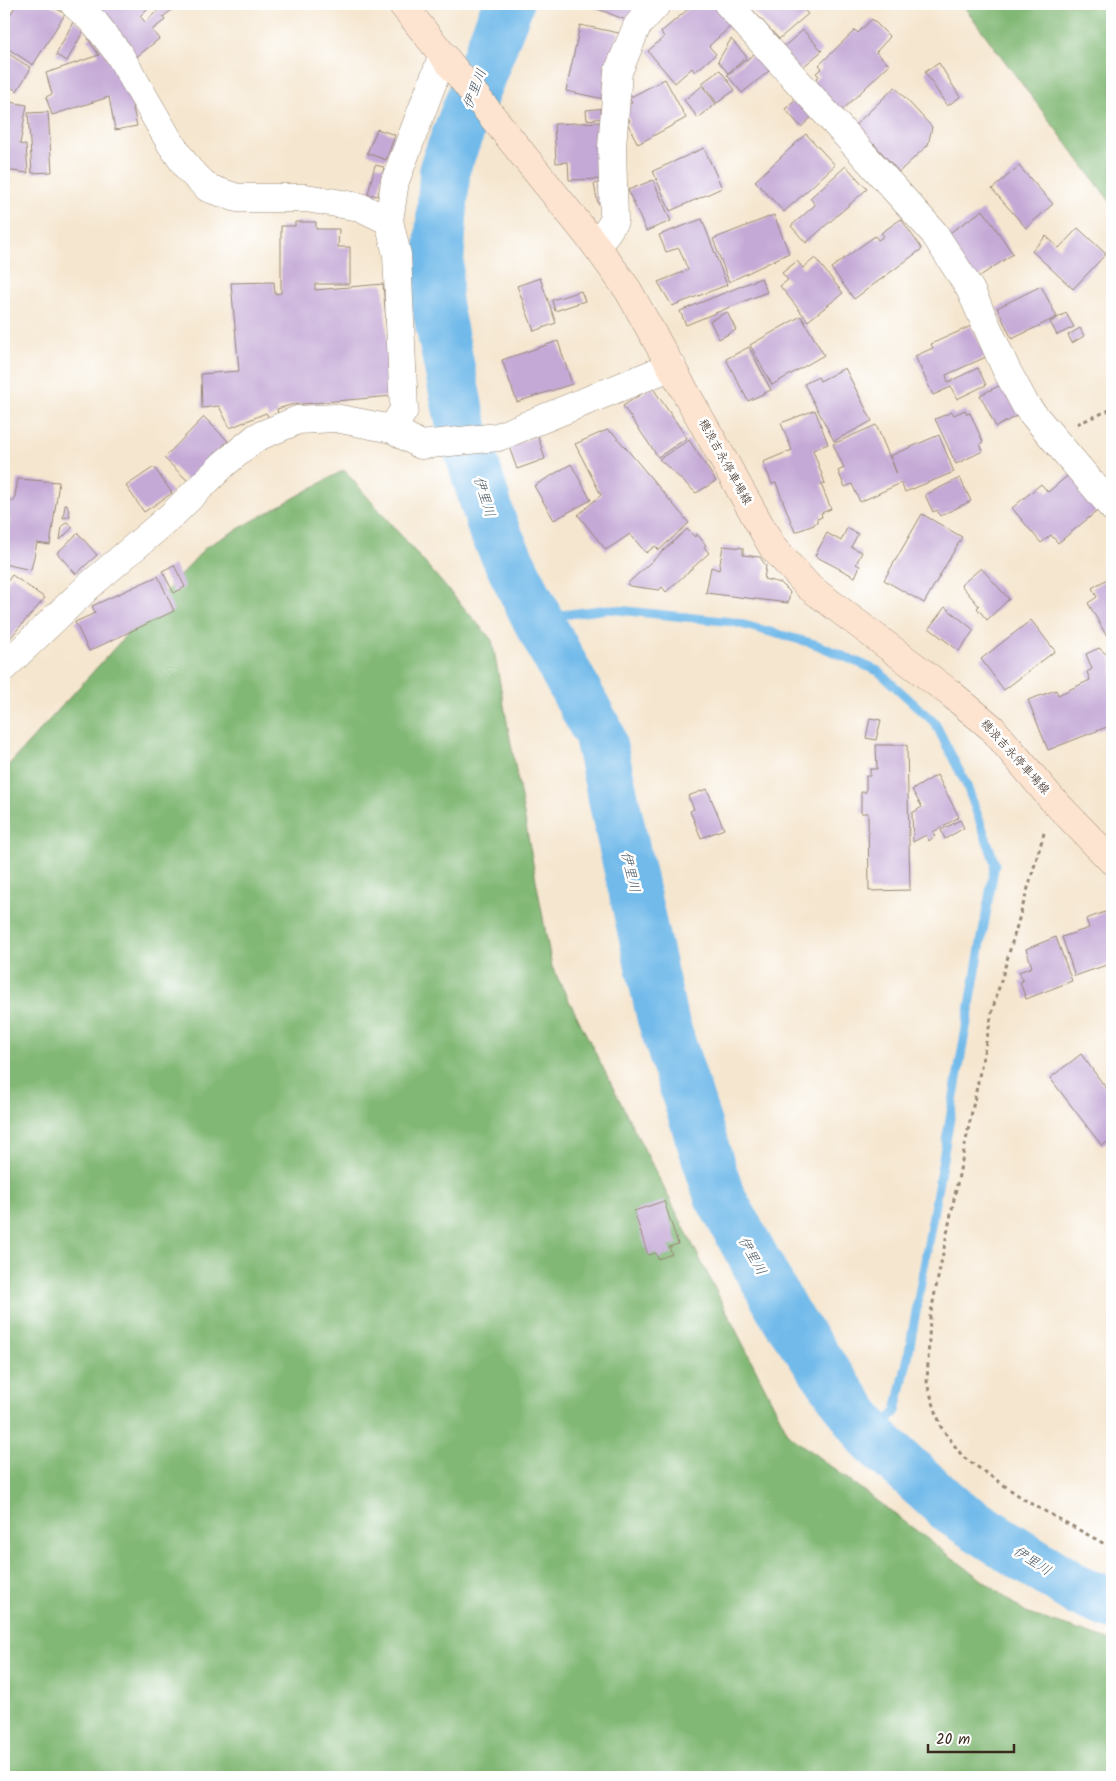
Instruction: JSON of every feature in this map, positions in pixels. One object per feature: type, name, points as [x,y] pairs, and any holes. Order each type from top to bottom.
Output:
[{"type":"main road","name":"穂浪吉永停車場線","points":[[402,4],[597,247],[628,290],[773,548],[809,587],[950,693],[992,728],[1050,798],[1112,861]]},
{"type":"street","points":[[74,4],[95,23],[119,54],[171,144],[189,170],[208,188],[237,198],[306,198],[360,207],[389,221]]},
{"type":"street","points":[[597,247],[614,221],[612,147],[618,72],[637,26],[657,4]]},
{"type":"street","points":[[728,4],[934,233],[970,289],[1006,369],[1026,406],[1112,507]]},
{"type":"street","points":[[392,429],[404,410],[396,255],[389,221],[395,182],[418,119],[446,58]]},
{"type":"street","points":[[4,667],[90,585],[172,516],[224,463],[257,437],[298,420],[335,418],[392,429],[421,445],[498,437],[672,366]]},
{"type":"path","points":[[1051,435],[1112,408]]},
{"type":"path","points":[[1050,798],[1044,834],[994,1008],[930,1317],[927,1384],[940,1427],[963,1457],[1028,1502],[1112,1548]]},
{"type":"green space","points":[[962,4],[1112,4],[1112,204]]},
{"type":"green space","points":[[344,470],[492,640],[552,967],[789,1435],[1026,1613],[1112,1641],[1112,1777],[4,1777],[4,770],[206,547]]},
{"type":"building","points":[[17,4],[49,4],[65,14],[33,65],[4,46],[4,24]]},
{"type":"building","points":[[104,4],[152,4],[140,16],[145,22],[165,4],[168,4],[173,9],[163,17],[165,20],[152,30],[159,39],[134,59],[95,10]]},
{"type":"building","points":[[585,4],[639,4],[626,20]]},
{"type":"building","points":[[694,4],[714,4],[732,25],[709,46],[716,54],[695,72],[692,68],[675,83],[648,51],[664,37],[661,32]]},
{"type":"building","points":[[747,4],[799,4],[808,14],[779,39]]},
{"type":"building","points":[[872,19],[890,37],[876,52],[889,65],[838,114],[809,86],[819,76],[816,73],[822,68],[819,65],[855,30],[858,33]]},
{"type":"building","points":[[74,20],[85,28],[67,61],[56,55]]},
{"type":"building","points":[[580,25],[619,33],[604,99],[566,91]]},
{"type":"building","points":[[803,30],[822,51],[798,71],[779,51]]},
{"type":"building","points":[[93,36],[129,90],[137,126],[115,130],[109,97],[52,115],[46,97],[52,94],[46,73],[99,55],[88,39]]},
{"type":"building","points":[[731,39],[747,57],[728,73],[718,61]]},
{"type":"building","points":[[4,51],[31,68],[17,91],[4,83]]},
{"type":"building","points":[[755,53],[769,71],[742,93],[727,75]]},
{"type":"building","points":[[939,63],[960,97],[947,106],[925,72]]},
{"type":"building","points":[[720,70],[735,90],[717,103],[702,83]]},
{"type":"building","points":[[665,79],[686,118],[638,144],[627,123],[630,121],[625,106],[632,103],[629,98]]},
{"type":"building","points":[[702,86],[716,104],[698,118],[684,100]]},
{"type":"building","points":[[895,87],[932,127],[928,145],[899,172],[874,144],[867,150],[850,130]]},
{"type":"building","points":[[798,97],[814,115],[801,127],[785,109]]},
{"type":"building","points":[[4,101],[27,105],[20,144],[26,145],[28,173],[4,170]]},
{"type":"building","points":[[605,108],[606,118],[587,120],[586,110]]},
{"type":"building","points":[[48,112],[52,172],[32,173],[28,113]]},
{"type":"building","points":[[601,122],[604,179],[569,180],[568,162],[556,163],[554,124]]},
{"type":"building","points":[[377,129],[395,135],[386,160],[367,153]]},
{"type":"building","points":[[806,134],[835,165],[784,212],[755,181]]},
{"type":"building","points":[[704,148],[722,188],[670,211],[653,171]]},
{"type":"building","points":[[375,165],[384,167],[378,196],[368,194]]},
{"type":"building","points":[[846,166],[867,189],[806,243],[791,226],[815,205],[810,198]]},
{"type":"building","points":[[1019,166],[1053,204],[1026,228],[992,189]]},
{"type":"building","points":[[653,180],[671,221],[646,231],[628,190]]},
{"type":"building","points":[[607,181],[611,202],[598,204],[594,184]]},
{"type":"building","points":[[983,210],[1013,254],[974,280],[945,236]]},
{"type":"building","points":[[774,215],[789,253],[729,282],[713,239]]},
{"type":"building","points":[[702,219],[727,285],[672,306],[658,282],[688,270],[679,248],[666,252],[659,235]]},
{"type":"building","points":[[901,219],[922,249],[854,299],[831,268],[875,236],[878,240],[884,236],[881,233]]},
{"type":"building","points":[[295,222],[316,222],[316,229],[339,229],[338,247],[350,247],[350,284],[315,284],[315,290],[383,284],[392,396],[291,405],[277,409],[278,414],[269,418],[266,413],[230,428],[219,406],[202,408],[201,374],[239,371],[231,283],[274,282],[275,294],[281,293],[281,226],[295,226]]},
{"type":"building","points":[[1078,228],[1106,254],[1073,289],[1032,251],[1046,236],[1059,248]]},
{"type":"building","points":[[815,258],[843,293],[808,321],[780,286],[788,280],[782,273],[797,261],[803,268]]},
{"type":"building","points":[[540,278],[556,323],[534,331],[517,286]]},
{"type":"building","points":[[761,278],[767,292],[686,325],[680,311]]},
{"type":"building","points":[[1041,286],[1057,317],[1012,339],[997,308]]},
{"type":"building","points":[[581,291],[585,301],[555,311],[552,300]]},
{"type":"building","points":[[727,312],[736,330],[719,339],[710,321]]},
{"type":"building","points":[[1066,313],[1074,327],[1057,335],[1050,322]]},
{"type":"building","points":[[801,316],[824,355],[772,385],[750,345]]},
{"type":"building","points":[[971,326],[986,357],[946,375],[948,382],[978,368],[986,385],[957,399],[951,387],[933,395],[915,356],[933,348],[931,344]]},
{"type":"building","points":[[1080,328],[1084,336],[1072,343],[1068,335]]},
{"type":"building","points":[[558,341],[572,384],[517,402],[502,360]]},
{"type":"building","points":[[749,347],[771,390],[748,401],[726,359]]},
{"type":"building","points":[[845,368],[872,421],[834,441],[804,384],[818,377],[820,381]]},
{"type":"building","points":[[1005,383],[1020,414],[996,427],[980,395]]},
{"type":"building","points":[[652,387],[687,438],[658,457],[623,406]]},
{"type":"building","points":[[815,410],[828,444],[813,450],[825,483],[821,484],[831,509],[821,513],[822,517],[817,519],[814,525],[795,532],[776,483],[772,484],[763,462],[792,450],[781,423]]},
{"type":"building","points":[[965,410],[967,414],[970,413],[983,442],[980,444],[983,451],[956,464],[935,419],[952,412],[954,415]]},
{"type":"building","points":[[204,417],[228,441],[188,481],[164,458]]},
{"type":"building","points":[[876,425],[897,474],[890,456],[939,435],[954,472],[905,492],[901,483],[860,502],[852,484],[845,487],[838,471],[844,468],[833,444]]},
{"type":"building","points":[[607,430],[614,434],[689,523],[659,550],[655,546],[646,553],[630,534],[606,550],[578,515],[601,495],[575,444]]},
{"type":"building","points":[[538,436],[545,459],[517,469],[509,447]]},
{"type":"building","points":[[689,440],[716,481],[696,493],[659,459]]},
{"type":"building","points":[[571,464],[591,500],[554,520],[534,486]]},
{"type":"building","points":[[154,467],[172,493],[144,512],[126,486]]},
{"type":"building","points":[[1071,473],[1101,508],[1058,543],[1051,535],[1041,543],[1012,508],[1041,484],[1048,492]]},
{"type":"building","points":[[960,478],[971,501],[940,516],[937,510],[933,512],[925,495]]},
{"type":"building","points":[[18,479],[59,482],[50,545],[37,543],[31,570],[4,564],[4,536],[7,537],[10,519],[4,518],[8,500],[14,501]]},
{"type":"building","points":[[67,504],[70,516],[63,518],[65,505]]},
{"type":"building","points":[[922,514],[962,537],[924,603],[884,580]]},
{"type":"building","points":[[67,522],[73,527],[60,540],[62,526]]},
{"type":"building","points":[[847,528],[858,534],[851,547],[862,552],[856,564],[860,566],[855,577],[815,556],[827,533],[841,541]]},
{"type":"building","points":[[687,529],[695,537],[697,534],[706,545],[704,547],[709,553],[666,592],[662,587],[659,590],[627,584]]},
{"type":"building","points":[[78,533],[97,555],[76,574],[57,553]]},
{"type":"building","points":[[723,546],[743,548],[743,555],[760,557],[766,566],[764,579],[781,583],[790,592],[788,603],[706,593],[711,567],[719,570]]},
{"type":"building","points":[[174,565],[185,587],[174,593],[162,571]]},
{"type":"building","points":[[981,568],[1009,599],[987,620],[977,608],[979,606],[961,585]]},
{"type":"building","points":[[12,575],[45,598],[4,645],[4,586]]},
{"type":"building","points":[[158,576],[174,611],[89,651],[75,622],[95,613],[92,606]]},
{"type":"building","points":[[1112,576],[1112,632],[1106,635],[1088,603],[1097,597],[1092,588]]},
{"type":"building","points":[[945,607],[974,630],[959,651],[929,628]]},
{"type":"building","points":[[1031,620],[1055,651],[1004,690],[981,659]]},
{"type":"building","points":[[1099,648],[1112,659],[1112,725],[1048,750],[1028,700],[1056,690],[1058,695],[1090,680],[1087,672],[1092,669],[1086,654]]},
{"type":"building","points":[[870,718],[881,720],[876,740],[866,738]]},
{"type":"building","points":[[876,745],[907,745],[910,890],[869,891],[868,813],[861,813],[861,792],[866,792],[866,776],[870,776],[870,769],[877,769]]},
{"type":"building","points":[[937,775],[959,817],[933,832],[935,836],[929,841],[926,835],[913,842],[912,813],[922,807],[912,790]]},
{"type":"building","points":[[707,789],[724,829],[701,838],[690,811],[694,809],[688,796]]},
{"type":"building","points":[[960,820],[964,828],[945,839],[941,830]]},
{"type":"building","points":[[1105,912],[1108,920],[1112,918],[1112,963],[1075,976],[1062,937],[1089,928],[1086,919]]},
{"type":"building","points":[[1056,937],[1072,981],[1026,999],[1020,982],[1023,981],[1019,972],[1032,967],[1026,949]]},
{"type":"building","points":[[1081,1054],[1112,1096],[1112,1138],[1102,1146],[1050,1078]]},
{"type":"building","points":[[664,1201],[678,1244],[669,1247],[672,1254],[658,1259],[656,1253],[648,1255],[634,1211]]},
{"type":"waterway","name":"伊里川","points":[[508,4],[445,167],[436,302],[460,419],[493,528],[537,618],[599,734],[662,1017],[719,1195],[785,1315],[873,1439],[953,1511],[1080,1592],[1112,1604]]},
{"type":"waterway","points":[[537,618],[608,609],[733,622],[815,644],[878,671],[935,723],[967,786],[995,863],[908,1357],[896,1411],[873,1439]]}]
